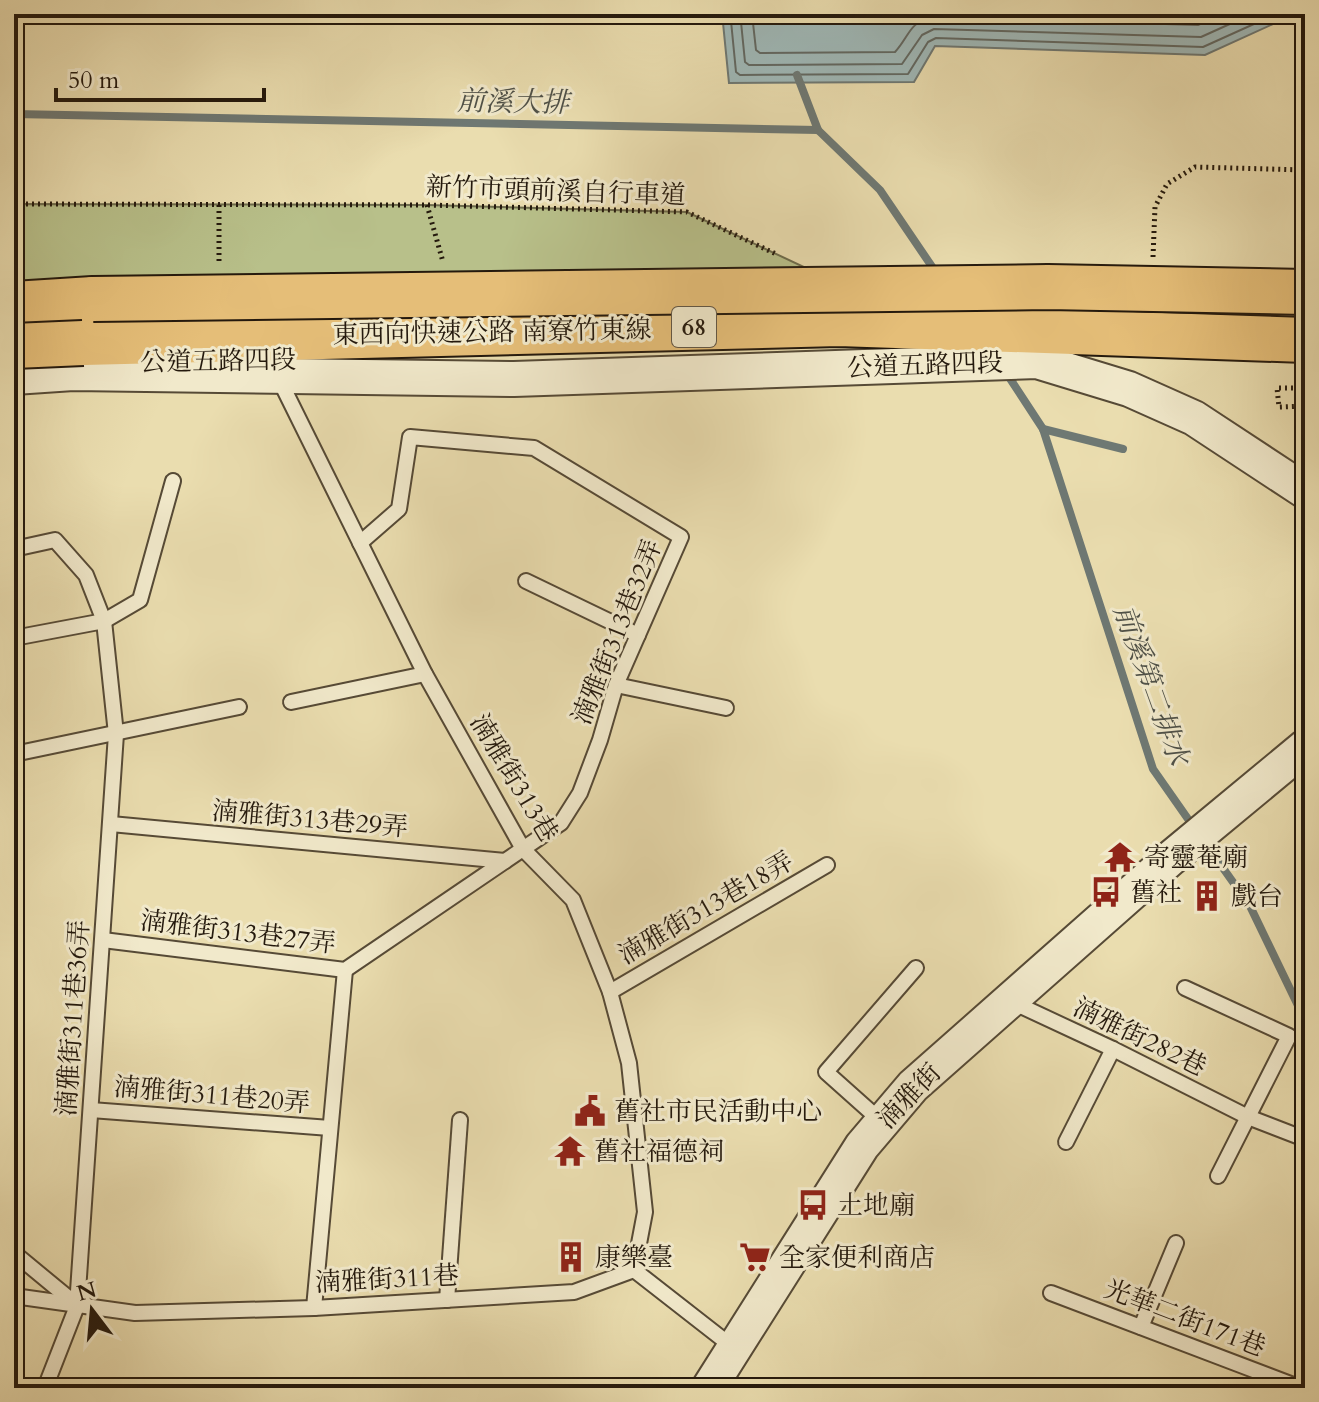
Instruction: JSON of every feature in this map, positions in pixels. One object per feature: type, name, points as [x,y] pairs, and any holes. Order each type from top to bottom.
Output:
[{"type":"highway","name":"東西向快速公路 南寮竹東線","points":[[14,304],[93,299],[1048,287],[1305,292]]},
{"type":"highway","name":"東西向快速公路 南寮竹東線","points":[[14,346],[839,324],[1305,340]]},
{"type":"street","name":"公道五路四段","points":[[14,377],[479,362],[514,379],[1037,361],[1129,389],[1194,418],[1305,491]]},
{"type":"street","name":"公道五路四段","points":[[14,366],[77,363],[277,368]]},
{"type":"street","name":"湳雅街","points":[[709,1388],[862,1146],[913,1086],[1171,858],[1305,747]]},
{"type":"lane","name":"湳雅街313巷","points":[[277,368],[425,674],[523,849],[573,900],[610,992],[629,1063],[645,1212],[634,1270]]},
{"type":"lane","name":"湳雅街313巷32弄","points":[[360,543],[399,509],[410,437],[534,448],[681,537],[616,685],[580,793],[561,823],[523,849]]},
{"type":"lane","points":[[14,638],[104,621],[140,600],[173,481]]},
{"type":"lane","name":"湳雅街311巷36弄","points":[[14,549],[55,540],[86,575],[104,621],[116,734],[77,1306],[45,1388]]},
{"type":"lane","points":[[526,581],[638,635]]},
{"type":"lane","points":[[291,702],[425,674]]},
{"type":"lane","points":[[616,685],[726,708]]},
{"type":"lane","points":[[14,754],[239,707]]},
{"type":"lane","name":"湳雅街313巷29弄","points":[[111,824],[505,861]]},
{"type":"lane","name":"湳雅街313巷27弄","points":[[103,940],[345,970],[523,849]]},
{"type":"lane","name":"湳雅街313巷18弄","points":[[610,992],[827,865]]},
{"type":"lane","points":[[883,1122],[826,1072],[916,968]]},
{"type":"lane","name":"湳雅街311巷20弄","points":[[314,1308],[345,970]]},
{"type":"lane","points":[[1185,988],[1289,1036],[1218,1176]]},
{"type":"lane","name":"湳雅街282巷","points":[[1010,1001],[1248,1117],[1305,1139]]},
{"type":"lane","points":[[1066,1142],[1113,1049]]},
{"type":"lane","name":"湳雅街311巷20弄","points":[[91,1110],[330,1128]]},
{"type":"lane","points":[[447,1300],[460,1120]]},
{"type":"lane","points":[[1141,1327],[1176,1243]]},
{"type":"lane","points":[[14,1253],[77,1306]]},
{"type":"lane","points":[[634,1270],[734,1348]]},
{"type":"lane","name":"湳雅街311巷","points":[[14,1296],[135,1313],[314,1308],[574,1292],[634,1270]]},
{"type":"lane","name":"光華二街171巷","points":[[1051,1293],[1301,1388]]},
{"type":"path","points":[[1152,269],[1155,207],[1167,184],[1195,167],[1305,170]]},
{"type":"path","name":"新竹市頭前溪自行車道","points":[[14,204],[427,205],[687,212],[782,257]]},
{"type":"path","points":[[219,205],[220,274]]},
{"type":"path","points":[[427,205],[447,275]]},
{"type":"path","points":[[1305,388],[1277,388],[1279,407],[1305,406]]},
{"type":"green space","points":[[14,204],[427,205],[687,212],[876,301],[14,307]]},
{"type":"water","points":[[609,14],[1295,14],[1205,55],[935,46],[914,82],[729,83],[723,23]]},
{"type":"waterway","points":[[797,75],[818,130]]},
{"type":"waterway","name":"前溪大排","points":[[14,114],[818,130],[880,190],[937,274]]},
{"type":"waterway","name":"前溪第二排水","points":[[1009,377],[1043,429],[1153,769],[1195,829]]},
{"type":"waterway","name":"前溪大排","points":[[1043,429],[1123,449]]},
{"type":"waterway","name":"前溪第二排水","points":[[1203,840],[1250,906],[1305,1020]]},
{"type":"place","name":"寄靈菴廟","points":[[1120,857]]},
{"type":"place","name":"舊社","points":[[1106,892]]},
{"type":"place","name":"戲台","points":[[1207,896]]},
{"type":"place","name":"舊社市民活動中心","points":[[590,1111]]},
{"type":"place","name":"舊社福德祠","points":[[570,1151]]},
{"type":"place","name":"土地廟","points":[[813,1205]]},
{"type":"place","name":"康樂臺","points":[[571,1257]]},
{"type":"place","name":"全家便利商店","points":[[755,1257]]}]
